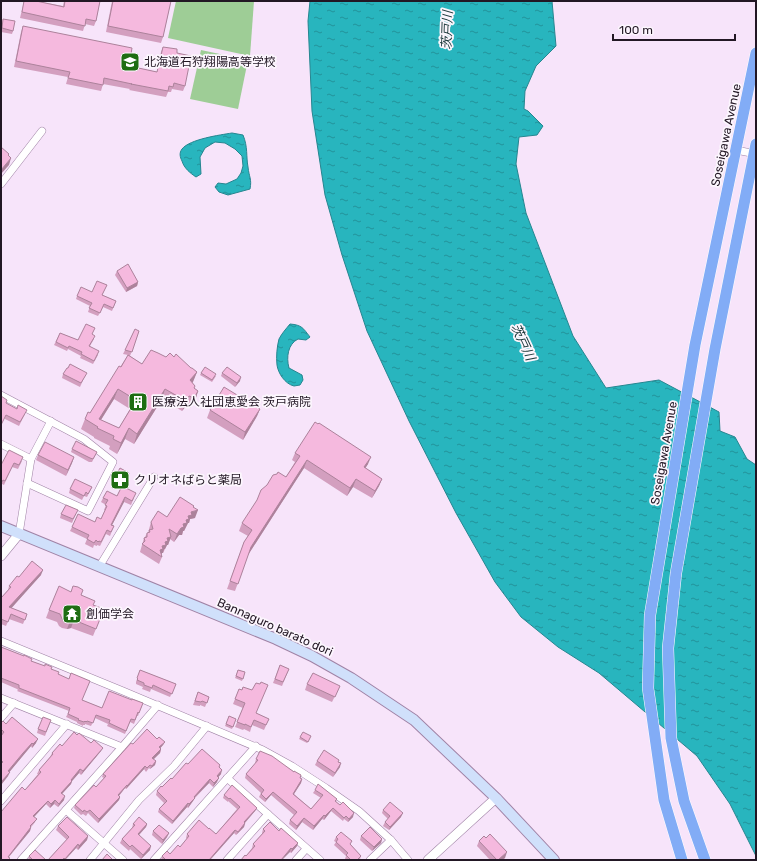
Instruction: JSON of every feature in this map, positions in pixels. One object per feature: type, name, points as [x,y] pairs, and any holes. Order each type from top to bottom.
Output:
[{"type":"highway","name":"Soseigawa Avenue","points":[[682,860],[664,800],[648,688],[650,615],[695,345],[756,53]]},
{"type":"highway","points":[[705,860],[684,801],[671,738],[668,648],[676,573],[715,348],[755,151]]},
{"type":"main road","name":"Bannaguro barato dori","points":[[1,526],[276,639],[312,656],[351,678],[414,720],[496,798],[554,860]]},
{"type":"street","points":[[1,184],[42,131]]},
{"type":"street","points":[[736,150],[755,151]]},
{"type":"street","points":[[1,395],[84,439],[113,462],[88,511],[27,483]]},
{"type":"street","points":[[1,556],[19,534],[31,459],[51,421]]},
{"type":"street","points":[[1,444],[31,459]]},
{"type":"street","points":[[99,567],[154,477]]},
{"type":"street","points":[[1,642],[256,746],[292,766],[359,811],[391,840],[408,860]]},
{"type":"street","points":[[1,698],[122,747]]},
{"type":"street","points":[[1,718],[14,703]]},
{"type":"street","points":[[21,860],[158,705]]},
{"type":"street","points":[[1,801],[67,724]]},
{"type":"street","points":[[90,860],[139,800],[174,766],[206,726]]},
{"type":"street","points":[[154,860],[256,746]]},
{"type":"street","points":[[227,778],[320,860]]},
{"type":"street","points":[[428,860],[496,798]]},
{"type":"street","points":[[66,810],[123,860]]},
{"type":"street","points":[[227,860],[268,814]]},
{"type":"street","points":[[370,860],[391,840]]},
{"type":"street","points":[[296,860],[306,848]]},
{"type":"green space","points":[[176,1],[254,1],[250,56],[168,38]]},
{"type":"green space","points":[[201,50],[248,60],[238,109],[190,99]]},
{"type":"water","name":"茨戸川","points":[[310,1],[552,1],[556,46],[536,66],[525,91],[524,109],[543,126],[537,135],[519,137],[516,164],[526,213],[573,336],[606,388],[659,380],[719,412],[720,431],[735,437],[747,459],[756,465],[756,856],[730,804],[697,756],[599,673],[558,647],[521,617],[495,582],[456,513],[409,421],[367,331],[342,255],[325,195],[312,111],[308,21]]},
{"type":"water","points":[[232,133],[243,135],[245,139],[251,186],[250,189],[228,195],[219,192],[215,187],[218,183],[226,184],[237,179],[241,173],[243,166],[242,156],[235,149],[225,143],[215,142],[205,148],[200,157],[201,174],[196,177],[184,166],[180,154],[182,149],[198,140]]},
{"type":"water","points":[[290,324],[297,325],[302,328],[310,337],[306,340],[298,339],[290,347],[288,360],[289,368],[302,375],[303,380],[300,385],[295,386],[291,385],[282,378],[277,362],[279,339]]},
{"type":"building","points":[[24,1],[36,1],[64,7],[65,1],[100,1],[96,21],[86,19],[85,26],[22,12]]},
{"type":"building","points":[[113,1],[171,1],[163,37],[108,26]]},
{"type":"building","points":[[3,19],[15,21],[13,31],[2,28]]},
{"type":"building","points":[[23,26],[132,48],[129,66],[157,72],[163,47],[177,49],[177,53],[191,56],[185,86],[174,83],[173,87],[169,86],[168,91],[104,78],[103,85],[68,78],[70,72],[16,61]]},
{"type":"building","points":[[1,147],[9,154],[8,155],[11,158],[1,170]]},
{"type":"building","points":[[128,264],[138,282],[127,288],[117,271]]},
{"type":"building","points":[[97,281],[107,285],[102,295],[116,301],[113,308],[104,304],[100,313],[89,308],[92,303],[77,296],[81,287],[92,292]]},
{"type":"building","points":[[86,324],[95,328],[92,334],[95,336],[89,346],[99,351],[94,361],[81,354],[82,352],[69,346],[68,348],[56,342],[60,333],[78,340]]},
{"type":"building","points":[[135,329],[139,331],[132,352],[125,350]]},
{"type":"building","points":[[151,350],[166,357],[170,353],[174,357],[176,354],[197,372],[190,380],[195,386],[194,388],[198,391],[194,398],[189,396],[186,401],[165,389],[137,434],[129,428],[121,443],[113,439],[114,436],[97,428],[98,427],[85,419],[88,412],[90,413],[119,366],[121,367],[128,355],[142,364]],"holes":[[[118,389],[136,400],[119,428],[99,419]]]},
{"type":"building","points":[[70,364],[87,373],[81,383],[63,374]]},
{"type":"building","points":[[205,367],[216,374],[212,380],[201,373]]},
{"type":"building","points":[[227,367],[241,377],[237,383],[222,373]]},
{"type":"building","points":[[224,387],[260,409],[245,432],[210,410]]},
{"type":"building","points":[[1,396],[7,400],[6,403],[17,409],[18,405],[27,410],[20,422],[6,415],[1,425]]},
{"type":"building","points":[[315,422],[318,424],[319,423],[371,457],[364,467],[382,479],[375,491],[356,479],[350,488],[307,460],[251,547],[238,584],[230,581],[244,542],[252,530],[242,523],[257,500],[261,490],[267,485],[273,475],[277,474],[278,472],[286,477],[300,456],[295,453]]},
{"type":"building","points":[[76,441],[97,452],[93,459],[72,449]]},
{"type":"building","points":[[45,442],[74,457],[68,470],[38,455]]},
{"type":"building","points":[[9,450],[23,457],[19,465],[14,463],[5,481],[3,480],[1,483],[1,465]]},
{"type":"building","name":"クリオネばらと薬局","points":[[120,468],[129,473],[123,484],[114,479]]},
{"type":"building","points":[[75,479],[92,487],[88,494],[86,492],[84,496],[70,489]]},
{"type":"building","points":[[122,486],[136,493],[132,501],[125,497],[111,525],[114,526],[111,532],[107,530],[101,542],[96,540],[94,543],[87,539],[89,535],[72,527],[78,514],[95,522],[97,517],[101,519],[107,506],[105,505],[108,500],[103,498],[107,491],[117,496]]},
{"type":"building","points":[[180,497],[198,510],[191,512],[192,515],[188,516],[189,519],[186,520],[187,523],[183,524],[184,527],[181,528],[177,534],[169,529],[171,537],[167,538],[168,541],[165,542],[166,545],[162,546],[163,549],[160,550],[162,557],[142,544],[145,541],[144,538],[147,537],[147,533],[150,532],[149,530],[153,529],[151,522],[158,511],[167,517]]},
{"type":"building","points":[[66,505],[78,510],[73,519],[61,514]]},
{"type":"building","points":[[32,561],[43,570],[9,607],[27,614],[25,620],[11,614],[8,622],[1,619],[1,598],[11,587],[9,586],[17,576],[19,577]]},
{"type":"building","name":"創価学会","points":[[59,586],[71,592],[73,586],[78,587],[83,590],[81,595],[95,601],[93,605],[104,609],[96,629],[74,620],[65,621],[62,619],[60,614],[49,610]]},
{"type":"building","points":[[1,647],[24,655],[32,659],[31,661],[52,667],[51,669],[59,672],[58,674],[69,679],[71,673],[90,681],[82,700],[102,708],[109,691],[143,703],[139,713],[138,712],[135,720],[131,719],[126,731],[109,723],[110,720],[96,715],[93,723],[78,720],[79,719],[68,714],[70,708],[19,688],[19,685],[1,678]]},
{"type":"building","points":[[280,665],[289,669],[283,682],[275,679]]},
{"type":"building","points":[[140,670],[176,684],[172,694],[153,685],[152,688],[144,685],[144,683],[137,680]]},
{"type":"building","points":[[238,670],[245,672],[243,679],[236,676]]},
{"type":"building","points":[[313,673],[340,686],[335,697],[307,684]]},
{"type":"building","points":[[261,682],[268,685],[256,713],[269,719],[266,725],[254,720],[251,727],[237,722],[245,703],[235,699],[239,689],[242,690],[243,687],[252,690],[256,683],[260,684]]},
{"type":"building","points":[[198,692],[209,697],[207,703],[195,701]]},
{"type":"building","points":[[229,716],[236,719],[233,727],[226,724]]},
{"type":"building","points":[[12,717],[38,739],[23,753],[8,771],[10,772],[1,781],[1,764],[3,762],[1,760],[1,736],[4,732],[1,729],[1,723],[3,721],[6,724]]},
{"type":"building","points":[[43,717],[51,720],[46,732],[38,729]]},
{"type":"building","points":[[147,729],[157,739],[159,737],[165,742],[159,747],[161,749],[152,758],[156,761],[152,766],[150,765],[147,768],[145,766],[118,795],[120,797],[99,819],[90,810],[87,812],[84,810],[83,812],[75,805],[94,785],[96,787],[106,776],[103,774],[131,743],[133,744]]},
{"type":"building","points":[[74,732],[77,735],[79,733],[91,743],[94,740],[103,748],[83,771],[80,769],[71,780],[72,781],[61,793],[65,796],[59,804],[55,800],[51,804],[48,801],[33,816],[37,819],[30,826],[31,827],[8,857],[10,858],[8,860],[1,860],[1,812],[22,787],[25,790],[41,772],[39,770],[53,754],[52,753],[60,744],[62,746]]},
{"type":"building","points":[[303,732],[311,736],[308,742],[300,737]]},
{"type":"building","points":[[202,749],[220,765],[219,767],[222,770],[217,776],[219,778],[214,783],[210,779],[194,797],[195,798],[189,804],[188,803],[173,821],[159,809],[167,801],[157,791],[171,778],[172,779],[186,763],[188,764]]},
{"type":"building","points":[[324,750],[341,763],[335,773],[317,761]]},
{"type":"building","points":[[260,751],[272,756],[294,772],[301,775],[300,778],[302,779],[293,794],[311,809],[323,795],[315,790],[318,784],[337,799],[335,801],[340,805],[343,802],[354,813],[349,819],[346,816],[344,818],[333,808],[314,826],[304,818],[297,826],[290,820],[297,812],[273,792],[266,799],[261,794],[264,790],[246,774],[258,760],[256,759]]},
{"type":"building","points":[[232,785],[257,808],[244,822],[245,823],[238,832],[235,830],[209,860],[166,860],[162,856],[167,851],[170,854],[178,845],[180,847],[189,836],[187,834],[199,820],[216,834],[240,807],[224,795]]},
{"type":"building","points":[[390,802],[403,813],[390,827],[385,822],[390,816],[383,810]]},
{"type":"building","points":[[67,817],[88,836],[79,846],[78,844],[65,859],[48,860],[69,837],[58,826]]},
{"type":"building","points":[[139,817],[147,824],[138,834],[151,846],[143,855],[132,845],[130,847],[122,839],[135,825],[133,824]]},
{"type":"building","points":[[270,822],[279,831],[281,828],[298,843],[292,849],[291,848],[281,860],[241,860],[255,846],[253,844],[265,831],[263,829]]},
{"type":"building","points":[[159,825],[169,833],[163,840],[153,831]]},
{"type":"building","points":[[370,827],[382,839],[374,847],[361,836]]},
{"type":"building","points":[[341,832],[352,841],[350,844],[361,856],[357,860],[351,860],[346,855],[348,853],[336,842],[338,839],[336,837]]},
{"type":"building","points":[[490,834],[507,852],[498,860],[479,841],[484,836],[486,838]]},
{"type":"building","points":[[35,850],[46,860],[33,860],[29,856]]},
{"type":"building","points":[[107,854],[113,860],[102,860]]},
{"type":"place","name":"北海道石狩翔陽高等学校","points":[[130,62]]},
{"type":"place","name":"医療法人社団恵愛会 茨戸病院","points":[[138,402]]},
{"type":"place","name":"クリオネばらと薬局","points":[[120,480]]},
{"type":"place","name":"創価学会","points":[[72,614]]}]
